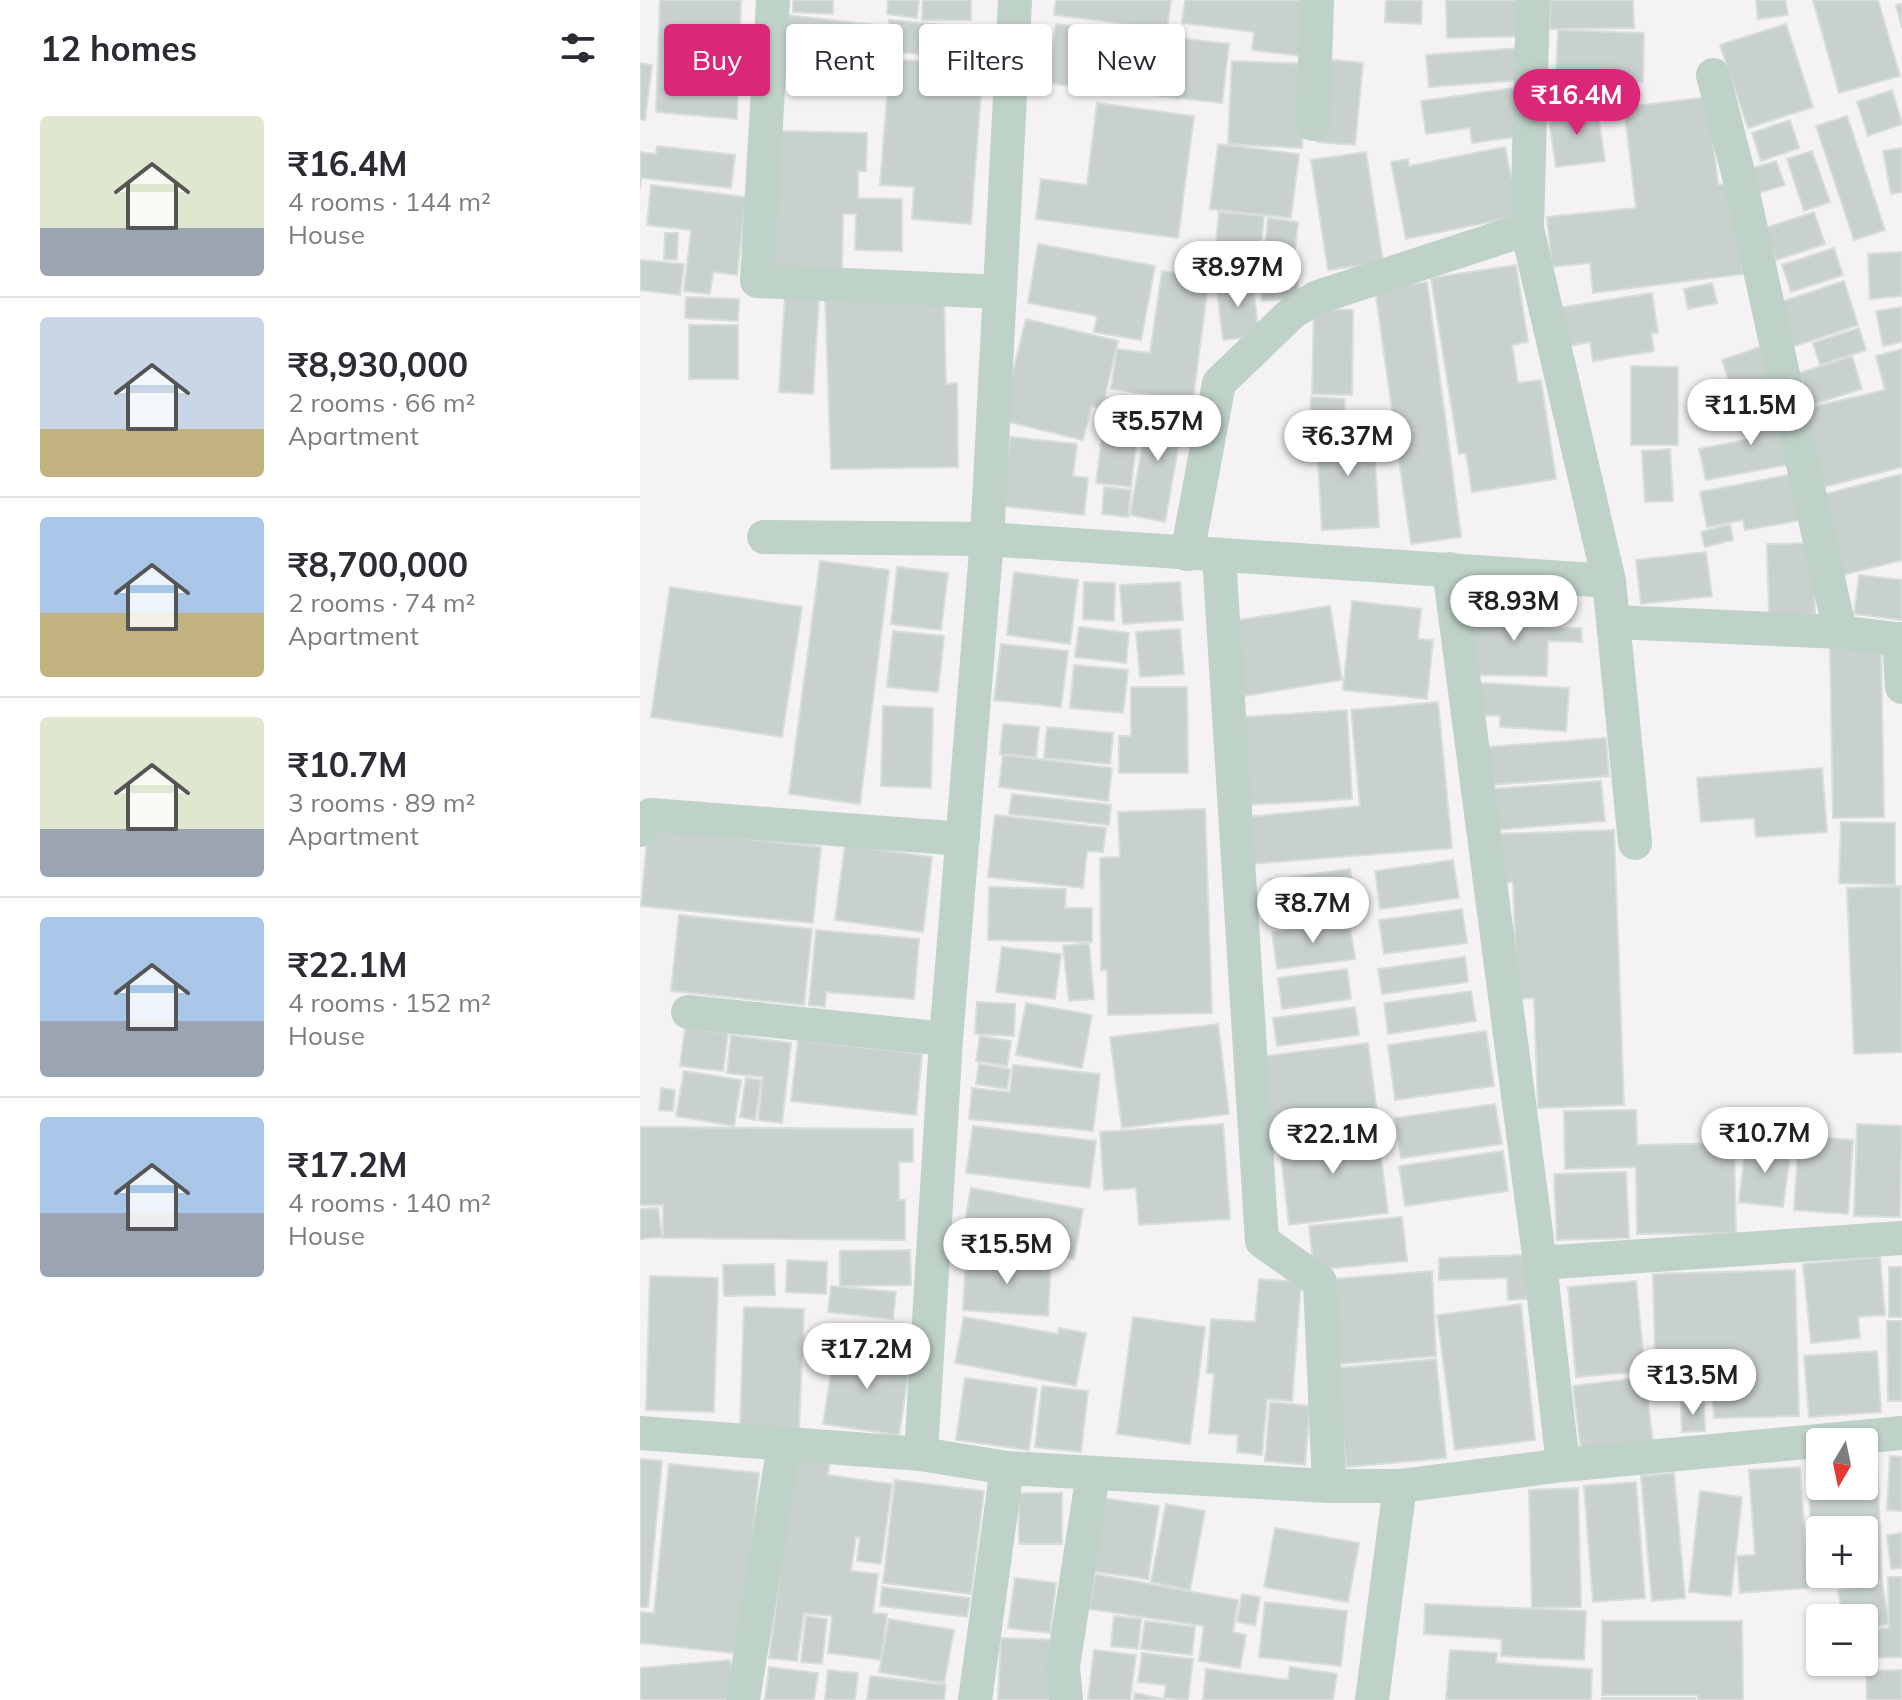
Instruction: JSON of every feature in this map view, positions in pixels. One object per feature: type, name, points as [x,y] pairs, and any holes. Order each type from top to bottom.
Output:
[{"type":"street","points":[[773,0],[757,281],[1000,292]]},
{"type":"street","points":[[921,1454],[946,1039],[987,539],[1015,0]]},
{"type":"street","points":[[1313,124],[1317,0]]},
{"type":"street","points":[[1533,0],[1527,229],[1609,581],[1635,843]]},
{"type":"street","points":[[1713,75],[1741,184],[1840,632]]},
{"type":"street","points":[[1329,1486],[1320,1282],[1262,1241],[1203,555],[1219,383],[1294,311],[1318,297],[1527,229]]},
{"type":"street","points":[[764,537],[987,539],[1609,581]]},
{"type":"street","points":[[1449,569],[1540,1263],[1563,1465]]},
{"type":"street","points":[[1615,622],[1840,632],[1900,640],[1902,687]]},
{"type":"street","points":[[640,830],[651,815],[963,839]]},
{"type":"street","points":[[688,1012],[946,1039]]},
{"type":"street","points":[[1540,1263],[1902,1238]]},
{"type":"street","points":[[640,1433],[921,1454],[1007,1468],[1093,1474],[1329,1486],[1400,1486],[1563,1465],[1902,1433]]},
{"type":"street","points":[[743,1700],[784,1444]]},
{"type":"street","points":[[975,1700],[1007,1468]]},
{"type":"street","points":[[1066,1700],[1063,1666],[1093,1474]]},
{"type":"street","points":[[1372,1700],[1400,1486]]},
{"type":"building","points":[[660,0],[741,0],[740,24],[664,24],[664,96],[738,96],[737,119],[656,112]]},
{"type":"building","points":[[793,0],[833,0],[833,14],[793,12]]},
{"type":"building","points":[[888,0],[919,0],[917,18],[887,14]]},
{"type":"building","points":[[923,0],[971,0],[971,20],[922,20]]},
{"type":"building","points":[[1056,0],[1171,0],[1168,24],[1127,24],[1054,15]]},
{"type":"building","points":[[1185,0],[1309,0],[1302,56],[1252,50],[1254,32],[1182,23]]},
{"type":"building","points":[[1386,0],[1422,0],[1421,24],[1385,22]]},
{"type":"building","points":[[1446,0],[1525,0],[1526,36],[1447,38]]},
{"type":"building","points":[[1550,0],[1633,0],[1634,28],[1550,29]]},
{"type":"building","points":[[1756,0],[1785,0],[1788,15],[1758,19]]},
{"type":"building","points":[[1813,0],[1878,0],[1900,76],[1839,93]]},
{"type":"building","points":[[1902,4],[1902,28],[1896,5]]},
{"type":"building","points":[[786,15],[867,24],[786,24],[786,45],[783,45]]},
{"type":"building","points":[[889,20],[933,24],[919,24],[919,54],[903,52],[903,24],[889,24]]},
{"type":"building","points":[[1056,24],[1068,25],[1068,85],[1052,83]]},
{"type":"building","points":[[1786,24],[1813,107],[1748,128],[1720,45]]},
{"type":"building","points":[[1558,30],[1644,33],[1643,82],[1556,79]]},
{"type":"building","points":[[1185,39],[1229,44],[1222,103],[1161,96],[1185,96]]},
{"type":"building","points":[[1519,48],[1522,80],[1429,87],[1426,55]]},
{"type":"building","points":[[1325,59],[1363,63],[1355,145],[1317,142]]},
{"type":"building","points":[[903,60],[919,61],[919,96],[981,96],[971,224],[912,219],[914,187],[880,185],[887,96],[903,96]]},
{"type":"building","points":[[1232,61],[1306,64],[1302,148],[1228,144]]},
{"type":"building","points":[[640,63],[652,65],[645,120],[640,119]]},
{"type":"building","points":[[1521,87],[1521,136],[1472,143],[1470,128],[1426,134],[1421,101]]},
{"type":"building","points":[[1892,90],[1902,124],[1868,136],[1857,102]]},
{"type":"building","points":[[1708,97],[1718,185],[1732,183],[1743,274],[1593,293],[1590,263],[1552,267],[1547,217],[1636,208],[1624,107]]},
{"type":"building","points":[[1097,103],[1194,116],[1178,238],[1036,219],[1041,179],[1087,185]]},
{"type":"building","points":[[1597,107],[1605,161],[1556,167],[1548,114]]},
{"type":"building","points":[[1847,116],[1885,230],[1854,240],[1816,126]]},
{"type":"building","points":[[1790,120],[1799,148],[1761,161],[1752,133]]},
{"type":"building","points":[[775,131],[867,133],[866,171],[858,171],[858,198],[902,199],[902,251],[855,250],[856,214],[843,214],[842,272],[773,271]]},
{"type":"building","points":[[1218,144],[1299,154],[1291,218],[1210,209]]},
{"type":"building","points":[[657,146],[735,155],[731,188],[641,178],[640,189],[640,152],[656,154]]},
{"type":"building","points":[[1505,147],[1519,216],[1406,239],[1391,162],[1408,159],[1409,166]]},
{"type":"building","points":[[1902,148],[1902,192],[1891,194],[1883,151]]},
{"type":"building","points":[[1812,151],[1830,202],[1804,211],[1787,159]]},
{"type":"building","points":[[1366,152],[1383,262],[1328,270],[1311,160]]},
{"type":"building","points":[[1776,161],[1785,185],[1758,193],[1750,169]]},
{"type":"building","points":[[651,185],[746,197],[737,275],[713,272],[710,294],[684,291],[691,230],[647,225]]},
{"type":"building","points":[[1219,212],[1264,216],[1259,266],[1214,262]]},
{"type":"building","points":[[1814,212],[1825,244],[1776,260],[1765,228]]},
{"type":"building","points":[[1268,218],[1298,222],[1293,268],[1263,265]]},
{"type":"building","points":[[665,233],[678,233],[677,260],[664,259]]},
{"type":"building","points":[[1038,244],[1155,266],[1141,340],[1094,332],[1097,316],[1028,303]]},
{"type":"building","points":[[1834,248],[1843,275],[1791,292],[1782,265]]},
{"type":"building","points":[[1902,252],[1902,296],[1870,299],[1868,254]]},
{"type":"building","points":[[640,260],[684,264],[680,295],[640,290]]},
{"type":"building","points":[[1516,265],[1528,342],[1512,345],[1518,383],[1541,380],[1556,479],[1472,492],[1466,453],[1459,454],[1431,278]]},
{"type":"building","points":[[1162,271],[1209,277],[1193,400],[1111,389],[1117,349],[1150,353]]},
{"type":"building","points":[[1297,272],[1299,297],[1262,301],[1259,276]]},
{"type":"building","points":[[1252,278],[1259,336],[1223,340],[1216,282]]},
{"type":"building","points":[[1844,281],[1858,325],[1792,347],[1778,303]]},
{"type":"building","points":[[1427,282],[1461,537],[1411,544],[1375,289]]},
{"type":"building","points":[[1712,283],[1717,303],[1688,309],[1684,289]]},
{"type":"building","points":[[944,291],[946,384],[957,383],[958,467],[831,469],[825,293]]},
{"type":"building","points":[[1652,293],[1658,333],[1651,333],[1654,351],[1593,361],[1590,342],[1563,347],[1557,308]]},
{"type":"building","points":[[785,295],[819,297],[813,394],[779,392]]},
{"type":"building","points":[[686,297],[739,299],[738,321],[685,318]]},
{"type":"building","points":[[1902,307],[1902,342],[1883,346],[1876,311]]},
{"type":"building","points":[[1314,309],[1353,310],[1352,395],[1312,394]]},
{"type":"building","points":[[1026,319],[1118,341],[1102,408],[1091,406],[1083,440],[1001,420]]},
{"type":"building","points":[[689,325],[738,325],[738,379],[689,379]]},
{"type":"building","points":[[1859,328],[1866,350],[1820,365],[1813,343]]},
{"type":"building","points":[[1760,347],[1775,389],[1736,403],[1722,360]]},
{"type":"building","points":[[1902,349],[1902,467],[1824,487],[1803,409],[1885,390],[1876,356]]},
{"type":"building","points":[[1852,356],[1862,389],[1811,405],[1800,373]]},
{"type":"building","points":[[1631,366],[1678,367],[1678,445],[1631,445]]},
{"type":"building","points":[[1311,397],[1345,399],[1343,427],[1310,425]]},
{"type":"building","points":[[1107,398],[1141,402],[1131,487],[1096,483]]},
{"type":"building","points":[[1150,404],[1185,410],[1165,522],[1130,515]]},
{"type":"building","points":[[1781,406],[1791,464],[1706,480],[1699,449],[1750,439],[1745,412]]},
{"type":"building","points":[[1373,426],[1379,527],[1322,530],[1316,429]]},
{"type":"building","points":[[1010,437],[1077,444],[1073,476],[1088,478],[1084,515],[1002,506]]},
{"type":"building","points":[[1670,449],[1673,501],[1645,502],[1642,451]]},
{"type":"building","points":[[1793,474],[1802,520],[1745,530],[1743,520],[1707,527],[1700,492]]},
{"type":"building","points":[[1902,474],[1902,560],[1843,575],[1822,495]]},
{"type":"building","points":[[1104,487],[1131,490],[1128,517],[1102,514]]},
{"type":"building","points":[[1730,524],[1733,540],[1705,547],[1701,532]]},
{"type":"building","points":[[1813,543],[1815,614],[1769,615],[1767,544]]},
{"type":"building","points":[[1706,552],[1712,596],[1641,604],[1636,560]]},
{"type":"building","points":[[820,561],[889,570],[860,804],[789,794]]},
{"type":"building","points":[[897,567],[948,573],[941,630],[891,624]]},
{"type":"building","points":[[1014,572],[1078,580],[1070,644],[1007,635]]},
{"type":"building","points":[[1859,575],[1902,580],[1902,620],[1854,614]]},
{"type":"building","points":[[1084,582],[1115,583],[1114,621],[1083,619]]},
{"type":"building","points":[[1180,582],[1183,620],[1123,624],[1120,585]]},
{"type":"building","points":[[670,587],[802,607],[782,737],[651,717]]},
{"type":"building","points":[[1352,601],[1421,609],[1418,639],[1433,640],[1427,699],[1343,690]]},
{"type":"building","points":[[1330,606],[1342,680],[1244,696],[1232,621]]},
{"type":"building","points":[[1473,610],[1545,612],[1545,628],[1581,628],[1582,642],[1548,641],[1547,676],[1472,675]]},
{"type":"building","points":[[1079,627],[1129,633],[1126,663],[1075,657]]},
{"type":"building","points":[[1180,629],[1184,674],[1140,677],[1136,632]]},
{"type":"building","points":[[893,631],[944,636],[938,692],[887,687]]},
{"type":"building","points":[[1001,644],[1068,651],[1061,707],[994,700]]},
{"type":"building","points":[[1830,646],[1881,646],[1884,817],[1833,818]]},
{"type":"building","points":[[1074,665],[1128,670],[1123,713],[1070,708]]},
{"type":"building","points":[[1480,683],[1569,688],[1566,731],[1500,727],[1500,716],[1478,715]]},
{"type":"building","points":[[1131,687],[1187,687],[1188,773],[1119,773],[1119,736],[1131,736]]},
{"type":"building","points":[[1438,702],[1452,848],[1251,864],[1247,817],[1360,806],[1351,710]]},
{"type":"building","points":[[883,706],[933,708],[931,788],[881,786]]},
{"type":"building","points":[[1347,710],[1352,799],[1247,805],[1242,717]]},
{"type":"building","points":[[1003,724],[1039,727],[1036,757],[1000,754]]},
{"type":"building","points":[[1047,727],[1113,733],[1110,764],[1044,758]]},
{"type":"building","points":[[1606,738],[1609,776],[1489,785],[1486,747]]},
{"type":"building","points":[[1003,755],[1112,768],[1108,801],[999,787]]},
{"type":"building","points":[[1822,768],[1827,832],[1756,837],[1754,818],[1701,822],[1697,778]]},
{"type":"building","points":[[1601,781],[1605,821],[1494,830],[1490,789]]},
{"type":"building","points":[[1012,794],[1111,805],[1109,825],[1009,814]]},
{"type":"building","points":[[1205,809],[1212,1013],[1108,1015],[1107,970],[1101,970],[1100,858],[1120,857],[1118,812]]},
{"type":"building","points":[[995,815],[1106,828],[1103,852],[1087,851],[1083,888],[988,877]]},
{"type":"building","points":[[1841,822],[1895,823],[1895,885],[1839,883]]},
{"type":"building","points":[[648,828],[821,847],[813,923],[641,906]]},
{"type":"building","points":[[1614,830],[1624,1105],[1538,1108],[1534,998],[1517,999],[1513,882],[1499,883],[1497,834]]},
{"type":"building","points":[[845,845],[932,857],[923,932],[835,920]]},
{"type":"building","points":[[1453,860],[1459,898],[1380,909],[1375,871]]},
{"type":"building","points":[[1350,869],[1356,911],[1277,922],[1270,880]]},
{"type":"building","points":[[1901,886],[1902,1052],[1854,1054],[1847,888]]},
{"type":"building","points":[[989,887],[1066,889],[1065,908],[1092,908],[1092,942],[988,940]]},
{"type":"building","points":[[1462,909],[1467,943],[1384,954],[1379,920]]},
{"type":"building","points":[[679,915],[812,929],[804,1005],[671,991]]},
{"type":"building","points":[[1349,921],[1355,959],[1277,969],[1272,932]]},
{"type":"building","points":[[816,930],[919,939],[914,999],[826,992],[825,1007],[809,1005]]},
{"type":"building","points":[[1089,943],[1094,999],[1069,1001],[1063,946]]},
{"type":"building","points":[[1002,947],[1061,954],[1055,999],[996,992]]},
{"type":"building","points":[[1465,957],[1468,982],[1382,994],[1378,969]]},
{"type":"building","points":[[1347,969],[1351,999],[1282,1009],[1278,978]]},
{"type":"building","points":[[1471,991],[1476,1021],[1388,1034],[1384,1003]]},
{"type":"building","points":[[977,1002],[1015,1004],[1014,1036],[975,1034]]},
{"type":"building","points":[[1026,1003],[1092,1015],[1082,1068],[1016,1055]]},
{"type":"building","points":[[1355,1007],[1359,1035],[1277,1046],[1273,1018]]},
{"type":"building","points":[[1218,1024],[1229,1114],[1122,1128],[1110,1037]]},
{"type":"building","points":[[685,1028],[728,1033],[723,1071],[680,1066]]},
{"type":"building","points":[[1486,1031],[1494,1086],[1395,1100],[1388,1045]]},
{"type":"building","points":[[731,1035],[791,1043],[782,1123],[758,1120],[763,1077],[727,1073]]},
{"type":"building","points":[[980,1036],[1011,1041],[1007,1066],[976,1061]]},
{"type":"building","points":[[798,1040],[922,1054],[916,1115],[791,1101]]},
{"type":"building","points":[[1368,1043],[1378,1120],[1268,1134],[1258,1057]]},
{"type":"building","points":[[979,1064],[1010,1069],[1007,1089],[976,1084]]},
{"type":"building","points":[[1013,1065],[1100,1074],[1093,1131],[969,1119],[972,1088],[1010,1092]]},
{"type":"building","points":[[684,1071],[741,1080],[734,1126],[676,1116]]},
{"type":"building","points":[[746,1078],[761,1080],[755,1120],[740,1117]]},
{"type":"building","points":[[661,1088],[675,1090],[673,1111],[659,1110]]},
{"type":"building","points":[[1495,1104],[1502,1144],[1401,1158],[1395,1118]]},
{"type":"building","points":[[1636,1110],[1637,1145],[1734,1143],[1736,1233],[1637,1234],[1636,1167],[1565,1169],[1564,1111]]},
{"type":"building","points":[[1223,1124],[1230,1219],[1139,1225],[1136,1188],[1104,1190],[1100,1132]]},
{"type":"building","points":[[1857,1124],[1902,1126],[1900,1217],[1854,1216]]},
{"type":"building","points":[[973,1126],[1096,1141],[1090,1188],[966,1173]]},
{"type":"building","points":[[1377,1126],[1388,1213],[1289,1225],[1279,1138]]},
{"type":"building","points":[[640,1127],[913,1129],[913,1162],[899,1162],[899,1200],[905,1200],[905,1240],[663,1238],[663,1205],[640,1205]]},
{"type":"building","points":[[1799,1136],[1853,1140],[1848,1214],[1794,1210]]},
{"type":"building","points":[[1746,1143],[1791,1148],[1783,1207],[1739,1202]]},
{"type":"building","points":[[1503,1151],[1508,1191],[1405,1206],[1399,1166]]},
{"type":"building","points":[[1626,1172],[1629,1238],[1557,1240],[1554,1174]]},
{"type":"building","points":[[971,1188],[1083,1209],[1074,1259],[962,1239]]},
{"type":"building","points":[[658,1208],[662,1237],[640,1239],[640,1209]]},
{"type":"building","points":[[1402,1217],[1407,1261],[1314,1270],[1309,1226]]},
{"type":"building","points":[[910,1250],[911,1285],[840,1286],[840,1251]]},
{"type":"building","points":[[1525,1255],[1527,1299],[1508,1300],[1507,1278],[1439,1280],[1439,1258]]},
{"type":"building","points":[[966,1256],[1051,1261],[1048,1316],[963,1310]]},
{"type":"building","points":[[1880,1257],[1885,1315],[1858,1317],[1860,1338],[1811,1343],[1803,1264]]},
{"type":"building","points":[[787,1260],[827,1262],[826,1294],[786,1292]]},
{"type":"building","points":[[774,1264],[775,1295],[724,1296],[723,1265]]},
{"type":"building","points":[[1889,1267],[1902,1267],[1902,1317],[1889,1317]]},
{"type":"building","points":[[1795,1270],[1799,1416],[1714,1418],[1712,1385],[1656,1387],[1653,1274]]},
{"type":"building","points":[[1432,1271],[1436,1356],[1339,1364],[1333,1279]]},
{"type":"building","points":[[650,1276],[718,1278],[714,1412],[646,1410]]},
{"type":"building","points":[[1259,1279],[1301,1282],[1292,1401],[1267,1399],[1262,1455],[1237,1452],[1238,1435],[1209,1433],[1214,1374],[1207,1373],[1211,1319],[1255,1322]]},
{"type":"building","points":[[1636,1281],[1645,1371],[1576,1377],[1568,1287]]},
{"type":"building","points":[[831,1286],[896,1292],[893,1319],[828,1312]]},
{"type":"building","points":[[1521,1304],[1535,1440],[1455,1450],[1437,1315]]},
{"type":"building","points":[[744,1307],[804,1309],[799,1428],[740,1426]]},
{"type":"building","points":[[964,1317],[1058,1334],[1059,1328],[1086,1333],[1076,1386],[955,1363]]},
{"type":"building","points":[[1133,1317],[1205,1327],[1190,1444],[1117,1434]]},
{"type":"building","points":[[1887,1321],[1902,1321],[1902,1401],[1888,1401]]},
{"type":"building","points":[[835,1348],[911,1357],[899,1435],[823,1424]]},
{"type":"building","points":[[1877,1351],[1881,1412],[1809,1417],[1804,1356]]},
{"type":"building","points":[[1436,1359],[1446,1458],[1346,1467],[1337,1368]]},
{"type":"building","points":[[1645,1377],[1653,1443],[1581,1451],[1573,1386]]},
{"type":"building","points":[[965,1378],[1037,1388],[1029,1450],[956,1440]]},
{"type":"building","points":[[1042,1386],[1088,1391],[1081,1452],[1035,1447]]},
{"type":"building","points":[[1270,1402],[1310,1406],[1305,1465],[1265,1461]]},
{"type":"building","points":[[1704,1402],[1705,1431],[1682,1432],[1681,1403]]},
{"type":"building","points":[[1890,1456],[1902,1457],[1902,1511],[1887,1510]]},
{"type":"building","points":[[795,1457],[830,1461],[828,1475],[892,1484],[881,1564],[857,1561],[860,1537],[856,1537],[851,1571],[878,1574],[873,1613],[887,1614],[881,1660],[828,1653],[832,1616],[804,1613],[797,1661],[769,1658]]},
{"type":"building","points":[[640,1459],[662,1461],[648,1607],[640,1607]]},
{"type":"building","points":[[669,1464],[759,1473],[741,1654],[640,1643],[640,1612],[654,1613]]},
{"type":"building","points":[[1800,1467],[1808,1588],[1740,1593],[1737,1556],[1755,1555],[1749,1470]]},
{"type":"building","points":[[1674,1473],[1685,1598],[1652,1601],[1641,1476]]},
{"type":"building","points":[[895,1480],[984,1491],[971,1594],[883,1583]]},
{"type":"building","points":[[1878,1481],[1882,1581],[1878,1581],[1878,1516],[1810,1516],[1810,1500],[1878,1500]]},
{"type":"building","points":[[1636,1482],[1645,1598],[1593,1602],[1584,1486]]},
{"type":"building","points":[[1578,1488],[1581,1607],[1532,1608],[1529,1490]]},
{"type":"building","points":[[1700,1491],[1742,1497],[1731,1596],[1689,1592]]},
{"type":"building","points":[[1019,1493],[1062,1493],[1062,1544],[1019,1544]]},
{"type":"building","points":[[1101,1498],[1159,1506],[1148,1579],[1091,1571]]},
{"type":"building","points":[[1166,1504],[1205,1511],[1190,1590],[1151,1582]]},
{"type":"building","points":[[1275,1528],[1359,1543],[1348,1602],[1264,1587]]},
{"type":"building","points":[[1902,1533],[1902,1568],[1891,1569],[1887,1535]]},
{"type":"building","points":[[1095,1574],[1238,1600],[1233,1632],[1246,1635],[1240,1668],[1199,1661],[1204,1626],[1089,1609]]},
{"type":"building","points":[[1888,1577],[1902,1577],[1902,1657],[1878,1658],[1878,1628],[1889,1628]]},
{"type":"building","points":[[1015,1578],[1056,1583],[1050,1633],[1008,1628]]},
{"type":"building","points":[[1882,1583],[1889,1624],[1878,1626],[1878,1604],[1840,1604],[1838,1590],[1878,1588],[1878,1584]]},
{"type":"building","points":[[882,1587],[970,1598],[967,1617],[880,1606]]},
{"type":"building","points":[[1242,1594],[1260,1597],[1255,1625],[1237,1622]]},
{"type":"building","points":[[1265,1602],[1347,1611],[1341,1666],[1259,1657]]},
{"type":"building","points":[[1425,1604],[1586,1611],[1584,1660],[1501,1656],[1502,1639],[1424,1634]]},
{"type":"building","points":[[806,1616],[827,1619],[822,1664],[801,1662]]},
{"type":"building","points":[[1114,1616],[1141,1619],[1138,1649],[1111,1646]]},
{"type":"building","points":[[889,1619],[954,1630],[944,1683],[879,1672]]},
{"type":"building","points":[[1145,1621],[1195,1627],[1192,1655],[1141,1649]]},
{"type":"building","points":[[1602,1621],[1742,1621],[1743,1700],[1698,1700],[1698,1695],[1602,1695]]},
{"type":"building","points":[[1001,1638],[1059,1640],[1056,1700],[998,1700]]},
{"type":"building","points":[[1094,1650],[1136,1655],[1130,1700],[1088,1700]]},
{"type":"building","points":[[1450,1650],[1497,1653],[1496,1663],[1592,1669],[1591,1700],[1446,1700]]},
{"type":"building","points":[[1142,1653],[1193,1659],[1188,1700],[1164,1698],[1166,1685],[1138,1682]]},
{"type":"building","points":[[730,1660],[735,1700],[640,1700],[640,1668]]},
{"type":"building","points":[[769,1667],[818,1673],[814,1700],[765,1700]]},
{"type":"building","points":[[1290,1667],[1337,1674],[1333,1700],[1203,1700],[1206,1669],[1288,1680]]},
{"type":"building","points":[[828,1670],[858,1673],[855,1700],[825,1700]]},
{"type":"building","points":[[1902,1670],[1902,1700],[1867,1700],[1866,1676],[1878,1676],[1878,1671]]},
{"type":"building","points":[[870,1676],[946,1685],[944,1700],[867,1700]]},
{"type":"building","points":[[1135,1693],[1166,1700],[1134,1700]]},
{"type":"building","points":[[1695,1698],[1695,1700],[1602,1700]]}]
